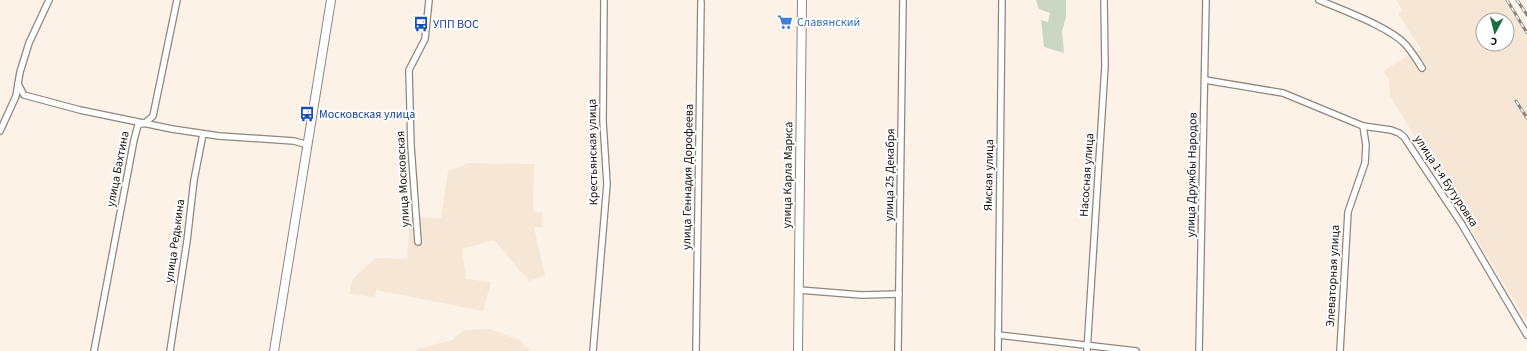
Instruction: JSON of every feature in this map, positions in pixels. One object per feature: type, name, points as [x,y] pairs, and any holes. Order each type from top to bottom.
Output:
[{"type":"street","points":[[0,131],[16,96],[20,72],[29,43],[49,0]]},
{"type":"street","name":"улица Бахтина","points":[[94,351],[134,140],[138,125],[145,123],[153,116],[177,0]]},
{"type":"street","points":[[274,351],[331,0]]},
{"type":"street","name":"улица Московская","points":[[418,242],[411,146],[408,70],[425,39],[429,0]]},
{"type":"street","name":"Крестьянская улица","points":[[593,351],[607,184],[603,121],[604,0]]},
{"type":"street","name":"улица Карла Маркса","points":[[798,351],[802,0]]},
{"type":"street","name":"улица 25 Декабря","points":[[898,351],[903,0]]},
{"type":"street","name":"Ямская улица","points":[[998,351],[1002,0]]},
{"type":"street","name":"Насосная улица","points":[[1087,348],[1105,66],[1104,0]]},
{"type":"street","name":"улица Дружбы Народов","points":[[1199,351],[1206,0]]},
{"type":"street","points":[[1319,0],[1360,17],[1387,31],[1406,44],[1422,68]]},
{"type":"street","name":"улица Геннадия Дорофеева","points":[[696,351],[701,2]]},
{"type":"street","name":"улица 1-я Бутуровка","points":[[1205,80],[1283,93],[1363,126],[1391,130],[1399,133],[1404,137],[1461,223],[1527,335]]},
{"type":"street","points":[[18,84],[24,95]]},
{"type":"street","points":[[16,96],[24,95],[80,110],[203,134],[294,141],[308,144]]},
{"type":"street","name":"Элеваторная улица","points":[[1340,351],[1348,212],[1363,170],[1366,156],[1363,126]]},
{"type":"street","name":"улица Редькина","points":[[170,351],[187,242],[194,180],[203,134]]},
{"type":"street","points":[[799,290],[862,295],[899,294]]},
{"type":"street","points":[[998,335],[1087,348],[1136,351]]},
{"type":"shaded area","points":[[1396,0],[1504,0],[1511,12],[1475,12],[1475,52],[1515,52],[1515,18],[1527,37],[1527,322],[1390,96],[1389,80],[1383,71],[1421,49],[1398,14],[1403,11]]},
{"type":"shaded area","points":[[469,163],[534,164],[533,211],[543,213],[542,227],[534,227],[545,276],[529,281],[494,240],[462,249],[466,279],[491,282],[483,311],[376,290],[375,297],[349,294],[353,279],[375,258],[407,259],[410,217],[441,218],[448,171]]},
{"type":"shaded area","points":[[490,329],[519,340],[531,351],[417,351],[417,349],[452,340],[465,330]]},
{"type":"green space","points":[[1036,0],[1066,0],[1066,17],[1062,31],[1064,53],[1044,47],[1041,20],[1048,22],[1050,13],[1039,9]]},
{"type":"railway","points":[[1507,0],[1527,33]]},
{"type":"railway","points":[[1517,0],[1527,15]]},
{"type":"railway","points":[[1516,101],[1527,118]]},
{"type":"place","name":"Славянский","points":[[785,22]]},
{"type":"place","name":"УПП ВОС","points":[[421,24]]},
{"type":"place","name":"Московская улица","points":[[307,114]]}]
